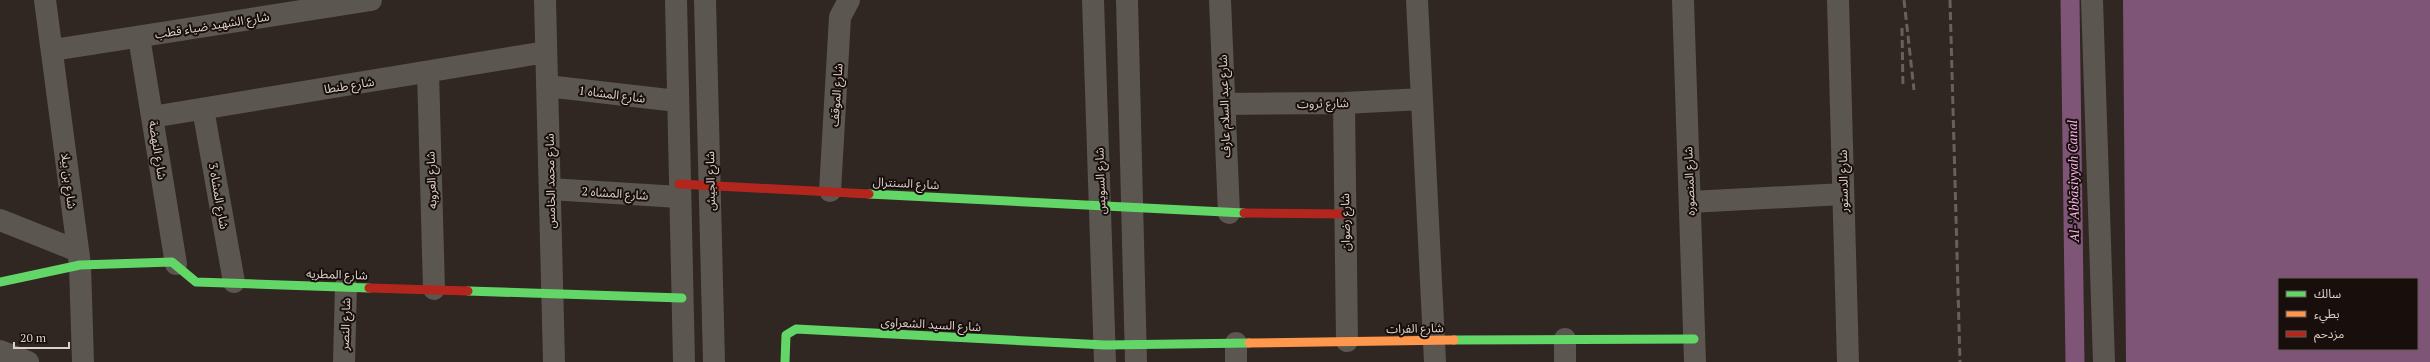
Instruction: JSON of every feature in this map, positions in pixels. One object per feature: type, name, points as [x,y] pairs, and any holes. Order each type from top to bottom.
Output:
[{"type":"street","name":"شارع بن بيلا","points":[[45,0],[53,50],[79,258],[84,362]]},
{"type":"street","name":"شارع الشهيد ضياء قطب","points":[[53,50],[370,0]]},
{"type":"street","name":"شارع محمد الخامس","points":[[545,0],[554,362]]},
{"type":"street","points":[[676,0],[679,191],[684,362]]},
{"type":"street","name":"شارع الجيش","points":[[706,0],[714,362]]},
{"type":"street","name":"شارع الموقف","points":[[830,191],[840,17],[849,0]]},
{"type":"street","name":"شارع السويس","points":[[1093,0],[1105,354]]},
{"type":"street","points":[[1127,0],[1131,207],[1136,353]]},
{"type":"street","name":"شارع عبد السلام عارف","points":[[1220,0],[1229,213]]},
{"type":"street","points":[[1417,0],[1435,362]]},
{"type":"street","name":"شارع المنصوره","points":[[1684,0],[1695,362]]},
{"type":"street","name":"شارع الدستور","points":[[1838,0],[1848,362]]},
{"type":"street","points":[[2092,0],[2104,362]]},
{"type":"street","name":"شارع النهضة","points":[[139,37],[176,264]]},
{"type":"street","name":"شارع طنطا","points":[[152,117],[546,52]]},
{"type":"street","name":"شارع العروبه","points":[[428,72],[434,289]]},
{"type":"street","name":"شارع المشاه 1","points":[[547,86],[678,101]]},
{"type":"street","name":"شارع ثروت","points":[[1224,104],[1344,103],[1422,99]]},
{"type":"street","name":"شارع رضوان","points":[[1344,103],[1347,341]]},
{"type":"street","name":"شارع المشاه 3","points":[[203,109],[234,282]]},
{"type":"street","name":"شارع السنترال","points":[[679,191],[710,185],[1229,213],[1345,214]]},
{"type":"street","name":"شارع المشاه 2","points":[[550,189],[679,191]]},
{"type":"street","points":[[1690,202],[1843,194]]},
{"type":"street","points":[[0,220],[79,258]]},
{"type":"street","points":[[0,282],[79,258],[176,264]]},
{"type":"street","name":"شارع المطريه","points":[[176,264],[194,281],[682,298]]},
{"type":"street","name":"شارع النصر","points":[[344,362],[346,286]]},
{"type":"street","name":"شارع السيد الشعراوى","points":[[785,362],[786,335],[796,329],[1105,354]]},
{"type":"street","name":"شارع الفرات","points":[[1105,354],[1236,353],[1347,341],[1694,339]]},
{"type":"street","points":[[1565,340],[1565,362]]},
{"type":"street","points":[[0,351],[28,362]]},
{"type":"shaded area","points":[[2123,0],[2430,0],[2430,362],[2126,362]]},
{"type":"waterway","name":"Al-ʿAbbāsiyyah Canal","points":[[2070,0],[2075,362]]},
{"type":"railway","points":[[1904,0],[1914,90]]},
{"type":"railway","points":[[1950,0],[1960,362]]},
{"type":"railway","points":[[1902,28],[1903,88]]},
{"type":"traffic: fast","points":[[869,194],[1244,213]]},
{"type":"traffic: fast","points":[[0,282],[80,265],[172,262],[196,282],[369,288]]},
{"type":"traffic: fast","points":[[468,291],[682,298]]},
{"type":"traffic: fast","points":[[785,362],[786,335],[796,329],[1105,345],[1249,343]]},
{"type":"traffic: fast","points":[[1454,340],[1694,339]]},
{"type":"traffic: slow","points":[[1249,343],[1454,340]]},
{"type":"traffic: jam","points":[[679,184],[869,194]]},
{"type":"traffic: jam","points":[[1244,213],[1345,214]]},
{"type":"traffic: jam","points":[[369,288],[468,291]]}]
